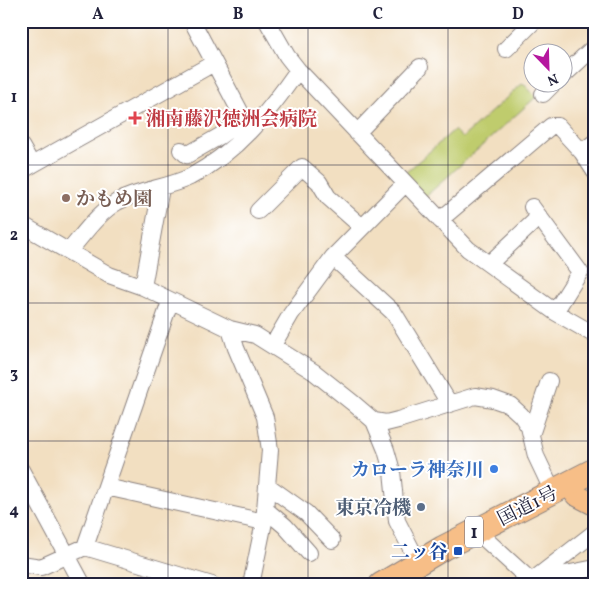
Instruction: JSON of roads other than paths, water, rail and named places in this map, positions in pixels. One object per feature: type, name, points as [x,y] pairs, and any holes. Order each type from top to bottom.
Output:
[{"type":"highway","name":"国道1号","points":[[381,585],[418,562],[595,470]]},
{"type":"main road","points":[[561,488],[595,505]]},
{"type":"street","points":[[181,150],[187,155],[220,136],[242,120],[243,114],[192,21]]},
{"type":"street","points":[[267,21],[287,56],[298,70],[468,249],[556,312],[595,335]]},
{"type":"street","points":[[506,49],[534,21]]},
{"type":"street","points":[[574,66],[595,46]]},
{"type":"street","points":[[21,146],[26,165],[214,63]]},
{"type":"street","points":[[357,133],[420,67]]},
{"type":"street","points":[[68,251],[117,202],[190,177],[229,151],[270,109],[298,70]]},
{"type":"street","points":[[440,220],[551,126],[558,126],[588,147],[595,172]]},
{"type":"street","points":[[258,211],[302,167],[319,182],[328,197],[362,228]]},
{"type":"street","points":[[273,345],[291,314],[332,257],[405,184]]},
{"type":"street","points":[[143,287],[161,188]]},
{"type":"street","points":[[489,264],[535,212],[580,272],[556,312]]},
{"type":"street","points":[[21,224],[109,275],[143,287],[170,302],[230,329],[254,334],[314,372],[374,421],[386,423],[475,396],[493,399],[510,405],[521,415],[531,434],[536,456],[561,488]]},
{"type":"street","points":[[332,257],[394,313],[449,403]]},
{"type":"street","points":[[85,547],[170,302]]},
{"type":"street","points":[[230,329],[265,417],[270,450],[265,516],[251,585]]},
{"type":"street","points":[[531,434],[549,381]]},
{"type":"street","points":[[374,421],[392,471],[397,521],[418,562]]},
{"type":"street","points":[[21,470],[39,500],[66,556],[83,585]]},
{"type":"street","points":[[268,486],[306,513],[332,540]]},
{"type":"street","points":[[106,487],[265,516],[285,526],[309,554]]},
{"type":"street","points":[[529,583],[595,532]]},
{"type":"street","points":[[484,538],[529,583]]},
{"type":"street","points":[[21,564],[41,567],[85,547],[212,585]]},
{"type":"street","points":[[529,583],[595,568]]},
{"type":"place","name":"湘南藤沢徳洲会病院","points":[[135,118]]},
{"type":"place","name":"かもめ園","points":[[66,198]]},
{"type":"place","name":"カローラ神奈川","points":[[494,469]]},
{"type":"place","name":"東京冷機","points":[[421,507]]},
{"type":"place","name":"二ッ谷","points":[[458,551]]}]
